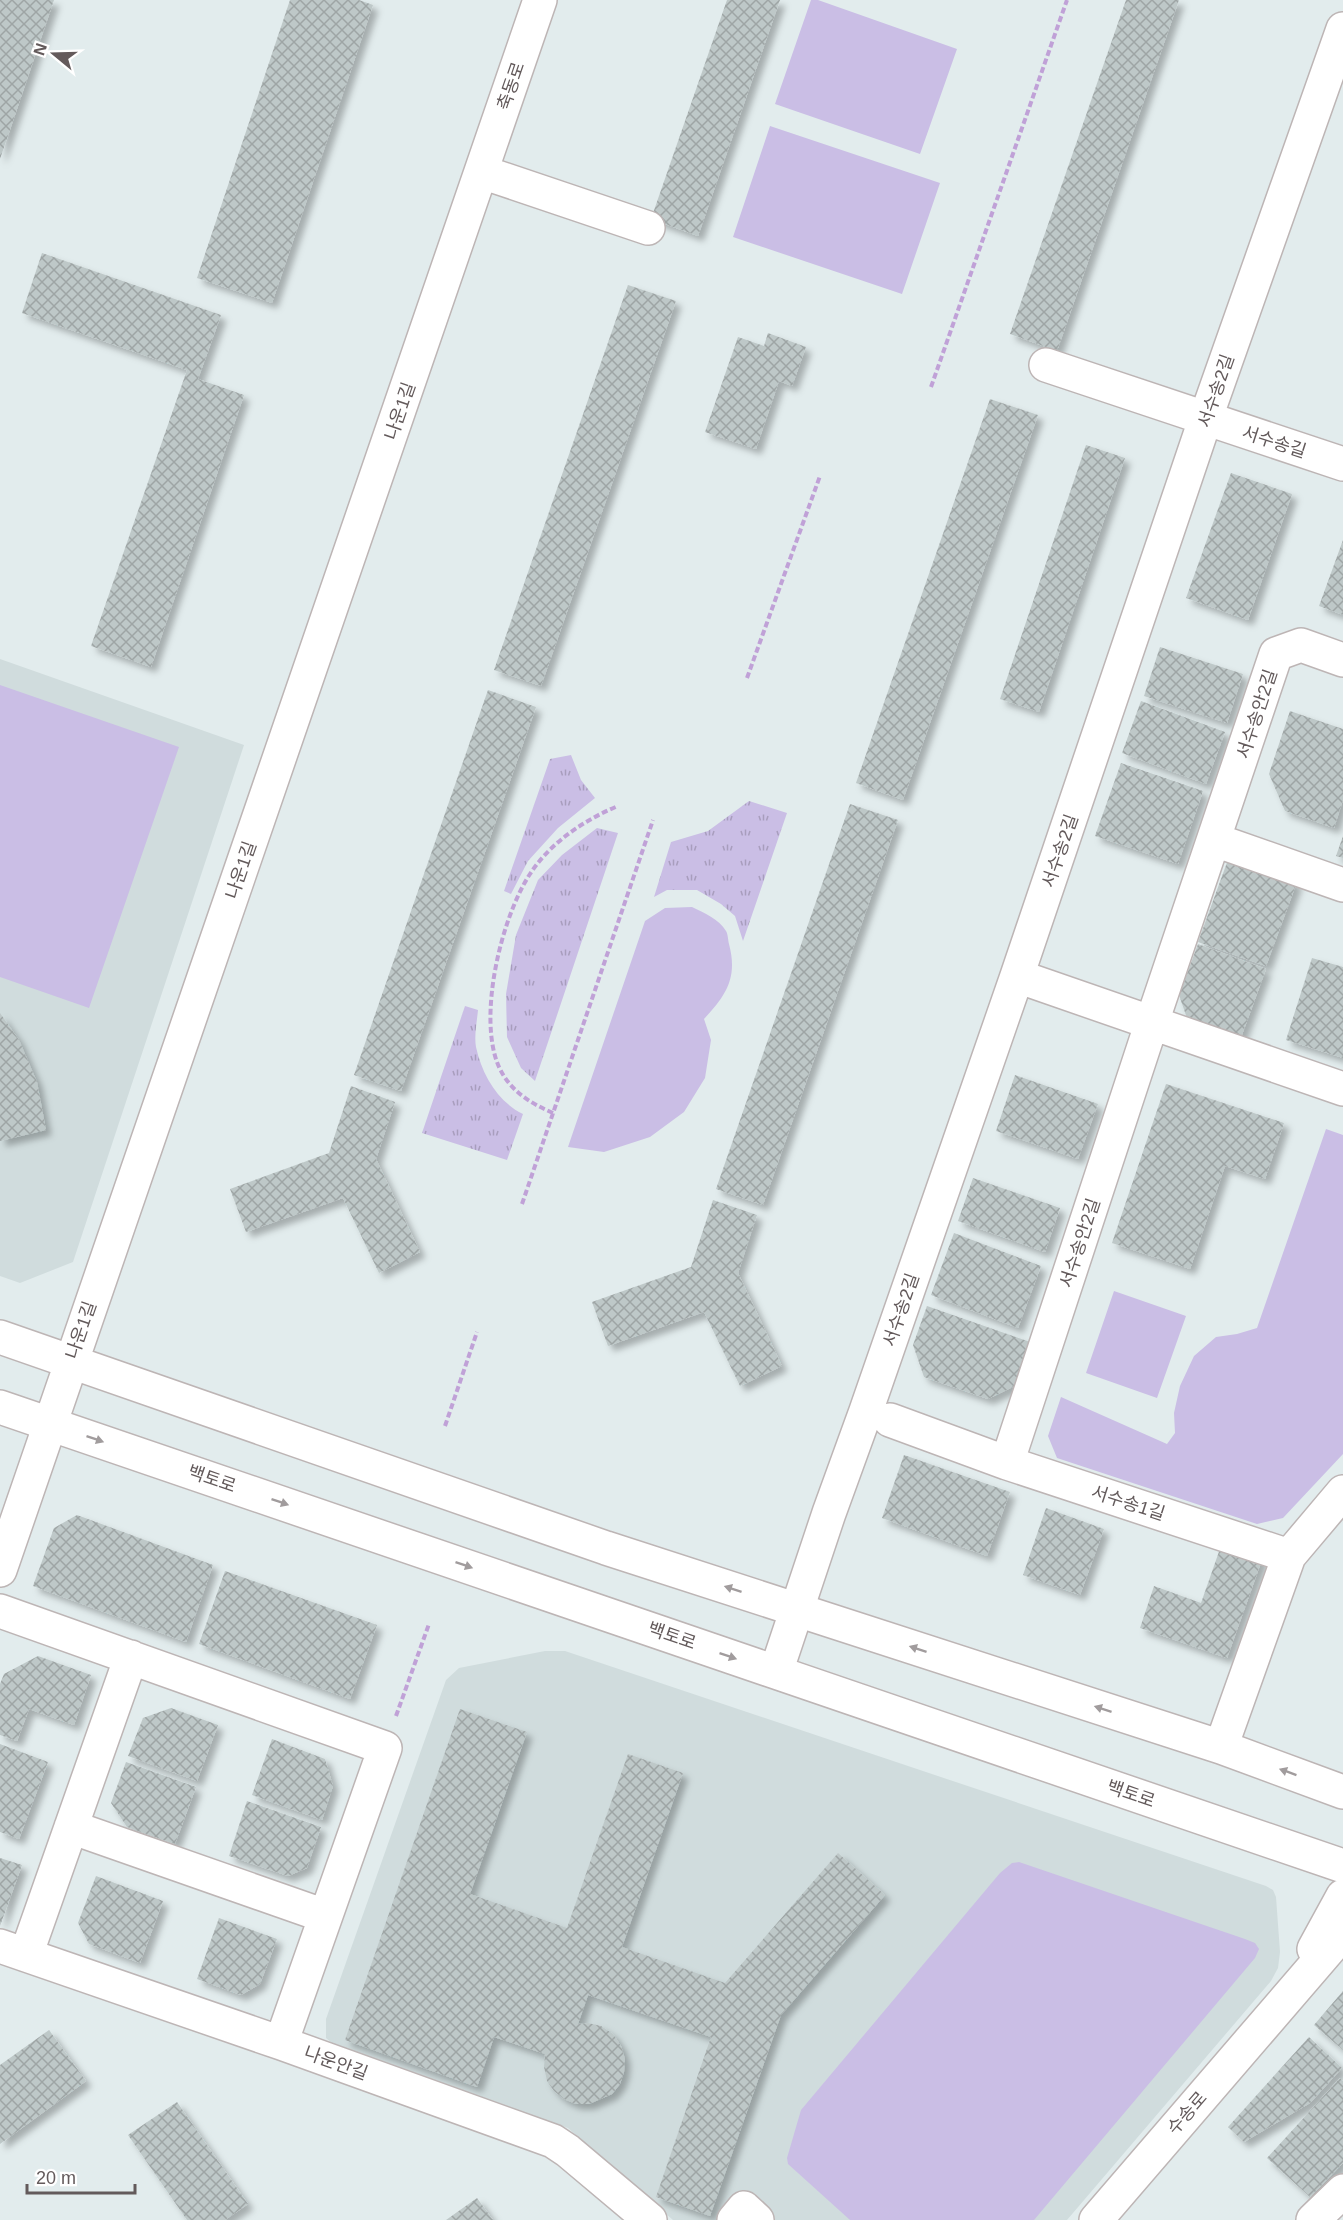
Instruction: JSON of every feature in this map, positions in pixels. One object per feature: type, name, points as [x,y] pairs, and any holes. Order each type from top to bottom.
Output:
[{"type":"street","name":"축동로","points":[[482,172],[540,0]]},
{"type":"street","name":"서수송2길","points":[[776,1672],[829,1513],[1017,976],[1205,420],[1343,29]]},
{"type":"street","points":[[482,172],[648,228]]},
{"type":"street","name":"나운1길","points":[[0,1570],[70,1361],[482,172]]},
{"type":"street","name":"서수송길","points":[[1046,365],[1205,420],[1343,464]]},
{"type":"street","name":"서수송안2길","points":[[1007,1463],[1276,654],[1301,645],[1343,660]]},
{"type":"street","points":[[1215,840],[1343,885]]},
{"type":"street","points":[[1017,976],[1343,1089]]},
{"type":"street","points":[[0,1337],[606,1548],[1221,1748],[1343,1792]]},
{"type":"street","name":"백토로","points":[[0,1407],[1343,1866]]},
{"type":"street","name":"서수송1길","points":[[890,1420],[1007,1463],[1289,1556]]},
{"type":"street","points":[[1221,1748],[1289,1556],[1343,1492]]},
{"type":"street","points":[[0,1611],[385,1748],[280,2043]]},
{"type":"street","points":[[13,1951],[71,1827],[131,1658]]},
{"type":"street","points":[[71,1827],[325,1916]]},
{"type":"street","name":"수송로","points":[[1279,2007],[1325,1931],[1343,1896]]},
{"type":"street","name":"수송로","points":[[1096,2220],[1343,1933]]},
{"type":"street","name":"나운안길","points":[[13,1951],[280,2043],[553,2141],[650,2220]]},
{"type":"street","points":[[1313,2220],[1343,2191]]},
{"type":"street","points":[[734,2220],[744,2208],[757,2220]]},
{"type":"path","points":[[931,387],[1067,0]]},
{"type":"path","points":[[747,678],[820,476]]},
{"type":"path","points":[[553,1113],[529,1102],[512,1087],[499,1067],[492,1039],[490,997],[501,942],[514,904],[530,874],[552,847],[594,816],[618,806]]},
{"type":"path","points":[[522,1204],[653,820]]},
{"type":"path","points":[[445,1426],[477,1332]]},
{"type":"path","points":[[385,1748],[429,1624]]},
{"type":"shaded area","points":[[0,659],[244,745],[73,1262],[20,1283],[0,1276]]},
{"type":"shaded area","points":[[545,1651],[565,1651],[1266,1886],[1273,1890],[1276,1897],[1280,1952],[1278,1968],[1271,1981],[1067,2220],[673,2220],[568,2128],[343,2049],[326,2038],[326,2019],[446,1680],[459,1668]]},
{"type":"green space","points":[[811,0],[818,0],[957,49],[920,154],[775,104]]},
{"type":"green space","points":[[770,126],[940,183],[902,294],[733,237]]},
{"type":"green space","points":[[0,685],[179,747],[89,1008],[0,977]]},
{"type":"green space","points":[[571,755],[581,780],[595,798],[558,828],[528,861],[511,894],[504,891],[550,759]]},
{"type":"green space","points":[[749,801],[787,813],[743,941],[735,916],[721,904],[697,890],[667,890],[654,897],[671,842],[708,831]]},
{"type":"green space","points":[[597,828],[618,833],[535,1081],[521,1068],[507,1037],[506,994],[516,935],[538,880],[562,855]]},
{"type":"green space","points":[[692,907],[711,917],[723,927],[727,934],[732,967],[724,994],[704,1019],[711,1040],[705,1078],[684,1112],[650,1137],[604,1152],[568,1147],[645,921],[665,908]]},
{"type":"green space","points":[[465,1006],[478,1010],[475,1033],[482,1068],[499,1095],[523,1114],[507,1160],[422,1133]]},
{"type":"green space","points":[[1326,1129],[1343,1135],[1343,1454],[1283,1518],[1257,1524],[1057,1458],[1048,1436],[1061,1397],[1167,1444],[1175,1433],[1174,1413],[1180,1386],[1194,1356],[1216,1337],[1257,1328]]},
{"type":"green space","points":[[1114,1291],[1186,1316],[1157,1398],[1086,1373]]},
{"type":"green space","points":[[1019,1862],[1245,1939],[1255,1943],[1259,1949],[1255,1958],[1034,2220],[850,2220],[788,2164],[787,2158],[801,2110],[1000,1873],[1012,1863]]},
{"type":"building","points":[[0,0],[54,0],[0,159]]},
{"type":"building","points":[[290,0],[359,0],[373,5],[272,303],[197,278]]},
{"type":"building","points":[[727,0],[780,0],[698,236],[651,219]]},
{"type":"building","points":[[1126,0],[1179,0],[1057,351],[1010,334]]},
{"type":"building","points":[[42,253],[221,315],[198,379],[244,395],[151,667],[91,646],[187,370],[22,313]]},
{"type":"building","points":[[628,285],[676,301],[541,686],[494,670]]},
{"type":"building","points":[[768,333],[806,347],[792,386],[779,381],[756,449],[705,432],[738,337],[764,346]]},
{"type":"building","points":[[990,399],[1038,415],[903,800],[856,783]]},
{"type":"building","points":[[1086,445],[1125,458],[1039,712],[1000,699]]},
{"type":"building","points":[[1231,473],[1292,494],[1248,620],[1186,598]]},
{"type":"building","points":[[1343,540],[1343,615],[1319,606]]},
{"type":"building","points":[[1160,647],[1243,674],[1227,723],[1144,696]]},
{"type":"building","points":[[488,690],[536,707],[401,1091],[354,1075]]},
{"type":"building","points":[[1141,701],[1225,732],[1206,784],[1122,753]]},
{"type":"building","points":[[1290,711],[1343,729],[1343,800],[1334,828],[1285,811],[1269,774]]},
{"type":"building","points":[[1121,763],[1203,791],[1178,864],[1095,836]]},
{"type":"building","points":[[850,804],[898,820],[763,1205],[716,1189]]},
{"type":"building","points":[[1343,836],[1343,858],[1336,856]]},
{"type":"building","points":[[1229,857],[1297,882],[1266,966],[1198,942]]},
{"type":"building","points":[[1198,944],[1266,969],[1239,1043],[1189,1024],[1179,995]]},
{"type":"building","points":[[1312,958],[1343,967],[1343,1058],[1286,1040]]},
{"type":"building","points":[[0,1013],[19,1040],[37,1082],[46,1130],[0,1141]]},
{"type":"building","points":[[1015,1075],[1098,1104],[1078,1159],[996,1131]]},
{"type":"building","points":[[1166,1084],[1284,1123],[1265,1179],[1225,1166],[1190,1269],[1112,1243]]},
{"type":"building","points":[[351,1086],[395,1102],[376,1159],[420,1252],[379,1273],[343,1198],[246,1232],[230,1189],[329,1153]]},
{"type":"building","points":[[973,1178],[1060,1208],[1045,1252],[958,1221]]},
{"type":"building","points":[[713,1200],[757,1215],[738,1273],[782,1366],[740,1386],[704,1312],[608,1346],[592,1302],[691,1267]]},
{"type":"building","points":[[954,1233],[1041,1266],[1018,1328],[931,1295]]},
{"type":"building","points":[[927,1306],[1036,1344],[1023,1382],[988,1399],[924,1377],[913,1345]]},
{"type":"building","points":[[904,1455],[1010,1492],[987,1556],[882,1518]]},
{"type":"building","points":[[1046,1508],[1104,1529],[1080,1595],[1023,1575]]},
{"type":"building","points":[[77,1515],[213,1565],[186,1642],[33,1586],[54,1528]]},
{"type":"building","points":[[1222,1543],[1263,1557],[1227,1658],[1140,1628],[1154,1586],[1201,1603]]},
{"type":"building","points":[[225,1571],[377,1625],[350,1699],[199,1644]]},
{"type":"building","points":[[38,1656],[91,1675],[74,1725],[29,1709],[17,1741],[0,1735],[0,1684],[4,1674]]},
{"type":"building","points":[[171,1708],[218,1725],[197,1781],[128,1756],[143,1718]]},
{"type":"building","points":[[460,1709],[527,1732],[470,1894],[567,1928],[628,1754],[683,1773],[622,1947],[725,1983],[838,1853],[885,1895],[781,2015],[710,2216],[656,2197],[711,2037],[588,1995],[578,2024],[588,2023],[601,2026],[613,2034],[621,2046],[625,2059],[620,2084],[612,2094],[589,2104],[576,2104],[564,2099],[554,2091],[547,2081],[544,2067],[545,2054],[494,2037],[477,2087],[345,2040]]},
{"type":"building","points":[[272,1739],[325,1759],[333,1786],[322,1820],[252,1795]]},
{"type":"building","points":[[0,1744],[48,1762],[19,1839],[0,1832]]},
{"type":"building","points":[[126,1762],[196,1787],[175,1844],[127,1827],[111,1803]]},
{"type":"building","points":[[247,1801],[321,1827],[307,1868],[288,1876],[229,1856]]},
{"type":"building","points":[[0,1858],[22,1865],[0,1926]]},
{"type":"building","points":[[96,1876],[163,1901],[140,1963],[89,1944],[78,1923]]},
{"type":"building","points":[[219,1918],[277,1939],[260,1984],[241,1995],[197,1979]]},
{"type":"building","points":[[1343,1991],[1343,2050],[1314,2025]]},
{"type":"building","points":[[49,2030],[86,2081],[0,2144],[0,2065]]},
{"type":"building","points":[[1309,2037],[1342,2068],[1310,2103],[1244,2142],[1228,2127]]},
{"type":"building","points":[[1340,2078],[1343,2081],[1343,2163],[1310,2197],[1267,2158]]},
{"type":"building","points":[[177,2102],[248,2204],[225,2220],[187,2220],[128,2135]]},
{"type":"building","points":[[477,2198],[493,2220],[446,2220]]}]
